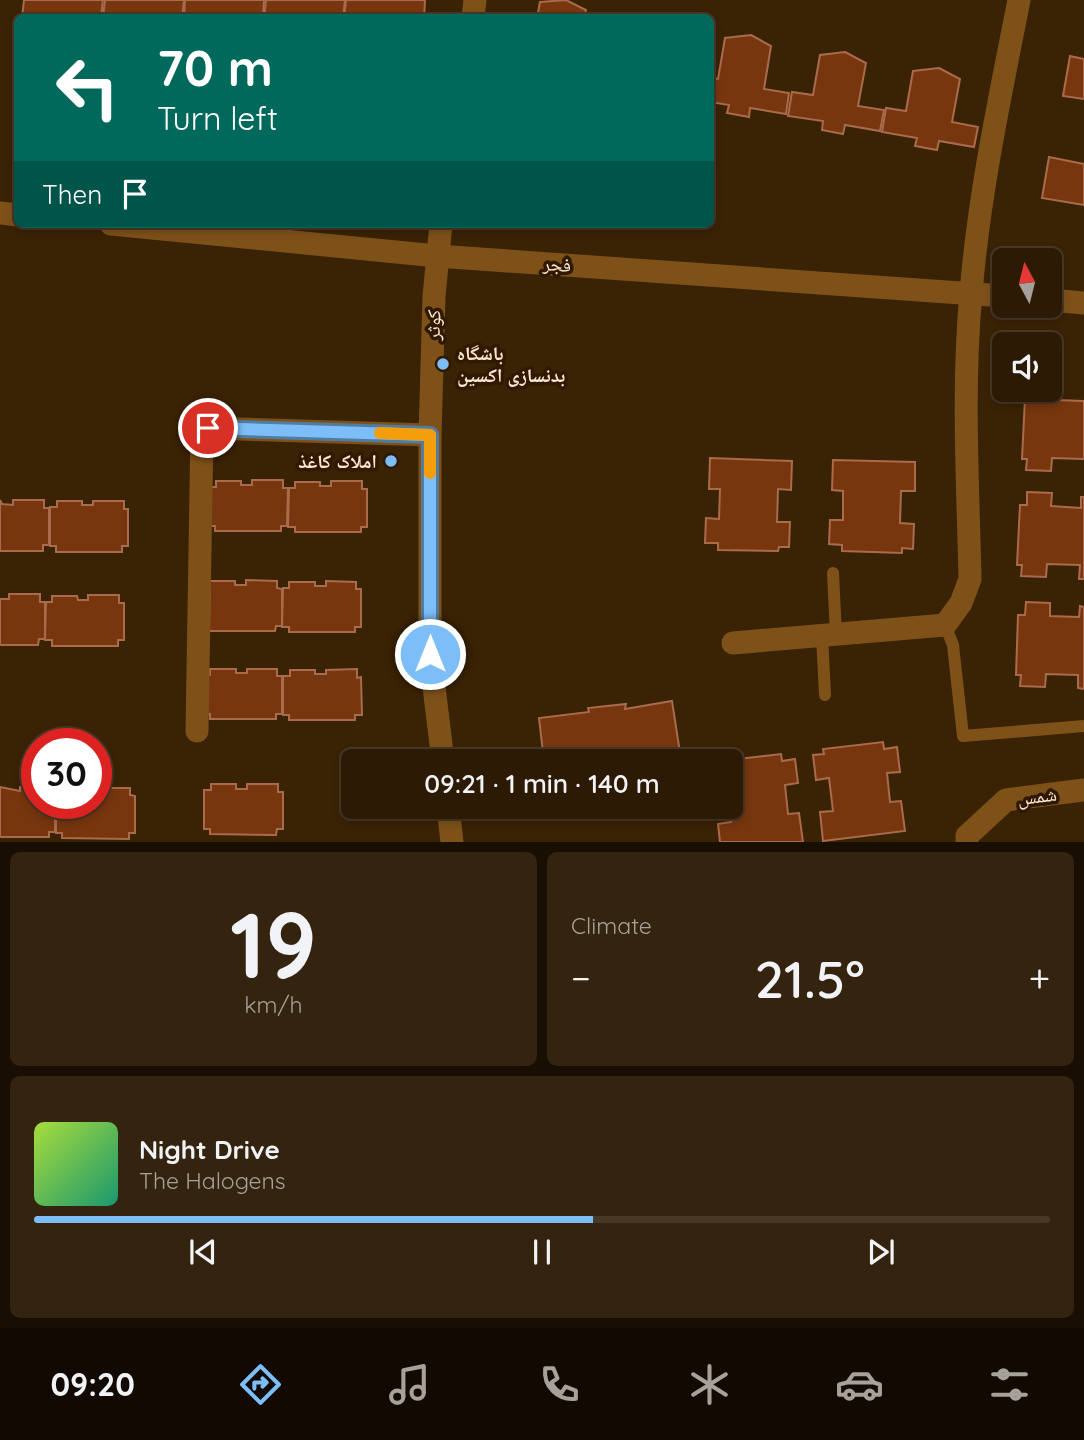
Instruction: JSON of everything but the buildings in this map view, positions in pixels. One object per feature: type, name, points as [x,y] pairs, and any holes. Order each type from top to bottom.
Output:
[{"type":"street","points":[[733,643],[945,625],[961,603],[970,579],[966,404],[971,293],[986,164],[1019,0]]},
{"type":"street","name":"فجر","points":[[152,228],[437,256],[992,295]]},
{"type":"street","name":"کوثر","points":[[441,228],[437,256],[430,435],[430,654],[442,749]]},
{"type":"street","points":[[1062,301],[1084,303]]},
{"type":"street","points":[[197,731],[202,430],[208,428],[430,435]]},
{"type":"street","name":"شمس","points":[[967,842],[967,836],[1006,800],[1084,790]]},
{"type":"street","points":[[449,819],[452,842]]},
{"type":"lane","points":[[825,695],[832,573]]},
{"type":"lane","points":[[945,625],[953,645],[963,736],[1084,726]]},
{"type":"slow traffic","points":[[380,433],[430,435],[430,473]]},
{"type":"place","name":"باشگاه بدنسازی اکسین","points":[[443,364]]},
{"type":"place","name":"املاک کاغذ","points":[[391,461]]},
{"type":"route","points":[[208,428],[430,435],[430,654]]}]
